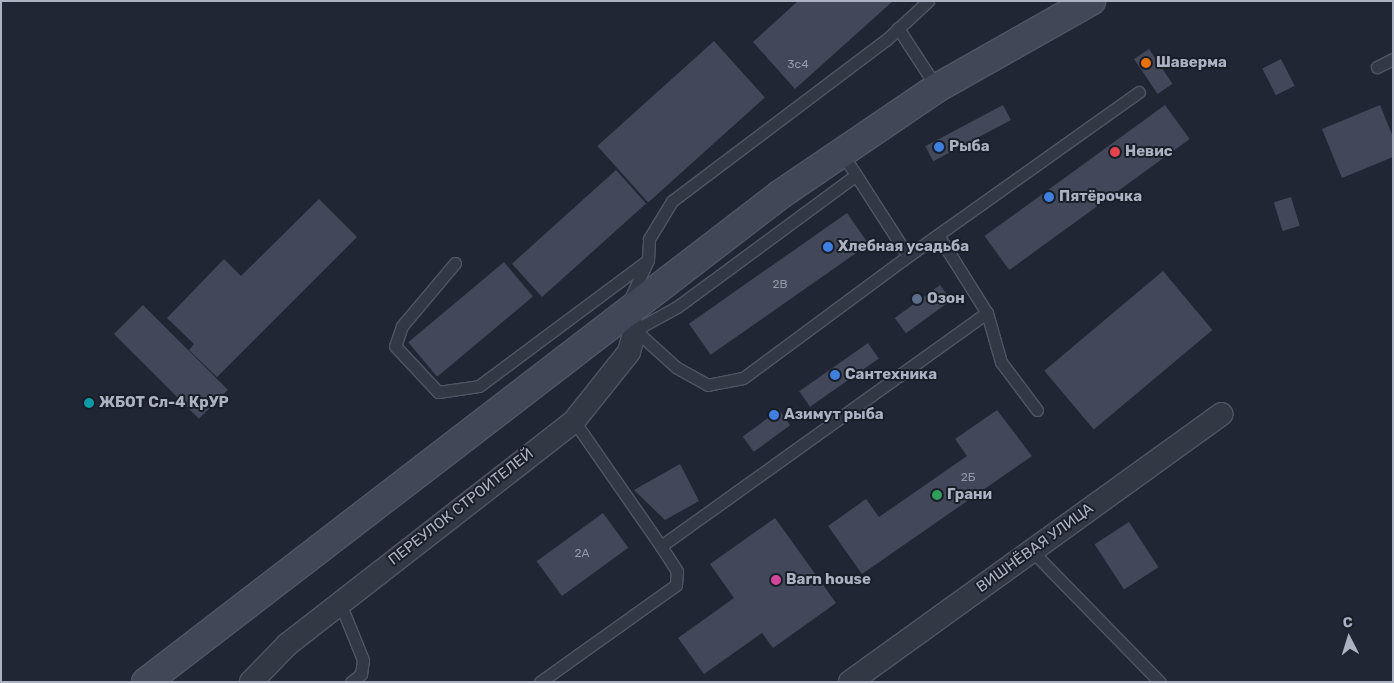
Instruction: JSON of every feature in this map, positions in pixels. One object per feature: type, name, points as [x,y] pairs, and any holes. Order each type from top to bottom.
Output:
[{"type":"main road","points":[[146,682],[629,322],[781,194],[849,164],[937,88],[1091,1]]},
{"type":"street","name":"ПЕРЕУЛОК СТРОИТЕЛЕЙ","points":[[252,682],[288,644],[574,420],[629,352],[629,322]]},
{"type":"street","name":"ВИШНЁВАЯ УЛИЦА","points":[[850,682],[1221,414]]},
{"type":"lane","points":[[928,1],[898,28],[672,201],[649,238],[648,260],[629,322],[677,368],[708,385],[743,378],[938,234],[1139,92]]},
{"type":"lane","points":[[898,28],[937,88]]},
{"type":"lane","points":[[1378,68],[1393,59]]},
{"type":"lane","points":[[849,164],[908,256]]},
{"type":"lane","points":[[938,234],[987,313],[1001,362],[1037,410]]},
{"type":"lane","points":[[455,263],[402,326],[394,346],[438,392],[478,386],[648,260]]},
{"type":"lane","points":[[661,546],[987,313]]},
{"type":"lane","points":[[540,682],[676,585],[678,572],[574,420]]},
{"type":"lane","points":[[1032,550],[1160,682]]},
{"type":"lane","points":[[340,603],[362,660],[361,674],[351,682]]},
{"type":"building","points":[[798,1],[893,1],[795,89],[753,42]]},
{"type":"building","points":[[714,41],[765,97],[648,203],[597,146]]},
{"type":"building","points":[[1149,49],[1172,84],[1158,94],[1134,59]]},
{"type":"building","points":[[1281,59],[1295,86],[1276,95],[1262,69]]},
{"type":"building","points":[[1003,105],[1011,120],[933,161],[925,146]]},
{"type":"building","points":[[1165,105],[1190,139],[1009,270],[985,236]]},
{"type":"building","points":[[1380,105],[1393,137],[1393,157],[1342,178],[1322,129]]},
{"type":"building","points":[[616,170],[646,203],[542,297],[512,264]]},
{"type":"building","points":[[1291,197],[1300,226],[1283,231],[1274,202]]},
{"type":"building","points":[[319,199],[357,237],[217,377],[189,350],[194,344],[167,318],[224,259],[241,276]]},
{"type":"building","points":[[847,213],[869,244],[711,355],[689,324]]},
{"type":"building","points":[[504,262],[533,296],[437,377],[408,342]]},
{"type":"building","points":[[1163,271],[1212,330],[1094,430],[1044,371]]},
{"type":"building","points":[[940,285],[951,300],[906,333],[895,318]]},
{"type":"building","points":[[143,305],[228,390],[199,419],[114,334]]},
{"type":"building","points":[[868,343],[879,359],[810,407],[799,391]]},
{"type":"building","points":[[779,410],[790,425],[754,452],[743,436]]},
{"type":"building","points":[[997,410],[1032,456],[862,574],[828,526],[866,499],[879,517],[967,456],[955,439]]},
{"type":"building","points":[[680,464],[699,501],[665,520],[634,490]]},
{"type":"building","points":[[603,513],[628,548],[562,596],[537,561]]},
{"type":"building","points":[[775,518],[836,603],[773,648],[762,633],[704,674],[678,638],[734,598],[710,564]]},
{"type":"building","points":[[1129,522],[1158,567],[1124,590],[1095,544]]},
{"type":"place","name":"Шаверма","points":[[1146,63]]},
{"type":"place","name":"Рыба","points":[[939,147]]},
{"type":"place","name":"Невис","points":[[1115,152]]},
{"type":"place","name":"Пятёрочка","points":[[1049,197]]},
{"type":"place","name":"Хлебная усадьба","points":[[828,247]]},
{"type":"place","name":"Озон","points":[[917,299]]},
{"type":"place","name":"Сантехника","points":[[835,375]]},
{"type":"place","name":"ЖБОТ Сл-4 КрУР","points":[[89,403]]},
{"type":"place","name":"Азимут рыба","points":[[774,415]]},
{"type":"place","name":"Грани","points":[[937,495]]},
{"type":"place","name":"Barn house","points":[[776,580]]}]
